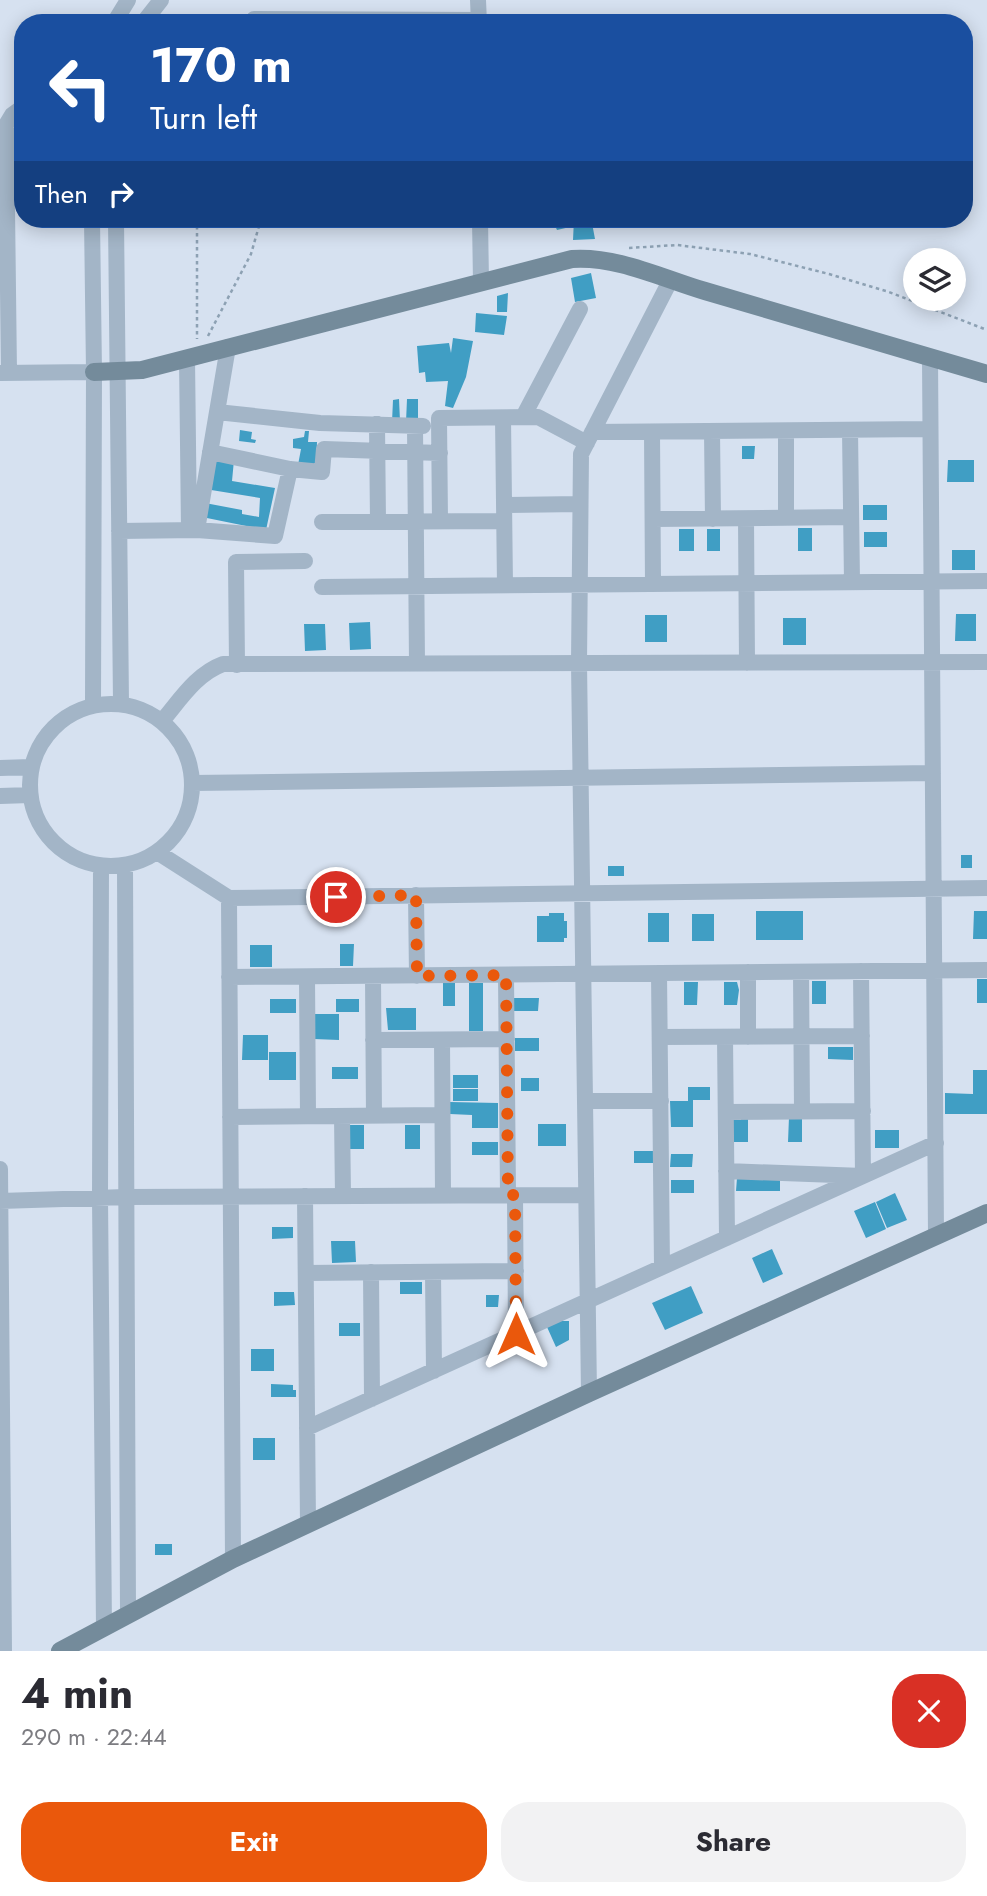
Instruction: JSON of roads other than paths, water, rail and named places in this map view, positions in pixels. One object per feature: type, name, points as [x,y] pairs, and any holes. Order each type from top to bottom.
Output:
[{"type":"street","points":[[150,14],[161,0]]},
{"type":"street","points":[[14,114],[6,125],[4,373],[142,370],[572,259],[594,258],[613,261],[670,281],[987,374]]},
{"type":"street","points":[[92,228],[93,705]]},
{"type":"street","points":[[116,228],[121,703]]},
{"type":"street","points":[[480,228],[481,282]]},
{"type":"street","points":[[589,1393],[579,663],[580,454],[670,281]]},
{"type":"street","points":[[523,417],[580,309]]},
{"type":"street","points":[[193,530],[228,347]]},
{"type":"street","points":[[192,357],[193,530]]},
{"type":"street","points":[[930,357],[936,1236]]},
{"type":"street","points":[[217,412],[320,423],[439,427]]},
{"type":"street","points":[[440,521],[439,418],[538,417],[589,437],[652,432],[930,429]]},
{"type":"street","points":[[503,418],[505,585]]},
{"type":"street","points":[[377,424],[378,522]]},
{"type":"street","points":[[415,426],[417,663]]},
{"type":"street","points":[[786,430],[786,518]]},
{"type":"street","points":[[850,430],[852,582]]},
{"type":"street","points":[[712,431],[713,519]]},
{"type":"street","points":[[652,432],[653,584]]},
{"type":"street","points":[[210,452],[290,469],[322,472],[324,449],[440,453]]},
{"type":"street","points":[[119,531],[193,530],[275,536],[290,469]]},
{"type":"street","points":[[322,522],[440,521],[580,504]]},
{"type":"street","points":[[653,519],[851,517]]},
{"type":"street","points":[[746,519],[747,663]]},
{"type":"street","points":[[237,664],[236,562],[305,561]]},
{"type":"street","points":[[322,587],[987,581]]},
{"type":"street","points":[[162,722],[200,677],[223,664],[987,662]]},
{"type":"street","points":[[121,703],[139,708],[162,722],[175,734],[188,757],[192,783],[188,810],[176,834],[157,852],[142,861],[125,866],[101,866],[75,859],[53,843],[37,821],[30,795],[31,767],[39,746],[53,727],[71,713],[93,705],[121,703]]},
{"type":"street","points":[[0,768],[31,767]]},
{"type":"street","points":[[192,783],[933,773]]},
{"type":"street","points":[[0,796],[30,795]]},
{"type":"street","points":[[157,852],[229,898],[987,888]]},
{"type":"street","points":[[101,866],[100,1198],[104,1628]]},
{"type":"street","points":[[125,866],[128,1614]]},
{"type":"street","points":[[416,895],[417,976]]},
{"type":"street","points":[[229,898],[233,1559]]},
{"type":"street","points":[[229,977],[987,970]]},
{"type":"street","points":[[862,971],[863,1176]]},
{"type":"street","points":[[748,972],[748,1037]]},
{"type":"street","points":[[801,972],[802,1111]]},
{"type":"street","points":[[659,973],[662,1267]]},
{"type":"street","points":[[506,975],[516,1334]]},
{"type":"street","points":[[373,976],[374,1116]]},
{"type":"street","points":[[307,977],[307,1116]]},
{"type":"street","points":[[660,1037],[862,1035]]},
{"type":"street","points":[[725,1037],[727,1238]]},
{"type":"street","points":[[373,1040],[507,1039]]},
{"type":"street","points":[[442,1040],[443,1195]]},
{"type":"street","points":[[585,1101],[661,1101]]},
{"type":"street","points":[[726,1112],[863,1111]]},
{"type":"street","points":[[230,1117],[442,1115]]},
{"type":"street","points":[[342,1116],[342,1196]]},
{"type":"street","points":[[307,1429],[936,1143]]},
{"type":"street","points":[[0,1169],[4,1651]]},
{"type":"street","points":[[726,1171],[863,1176]]},
{"type":"street","points":[[0,1201],[126,1197],[586,1195]]},
{"type":"street","points":[[305,1196],[308,1524]]},
{"type":"street","points":[[60,1651],[233,1559],[589,1393],[987,1213]]},
{"type":"street","points":[[306,1273],[516,1271]]},
{"type":"street","points":[[371,1272],[372,1399]]},
{"type":"street","points":[[433,1272],[434,1371]]}]
